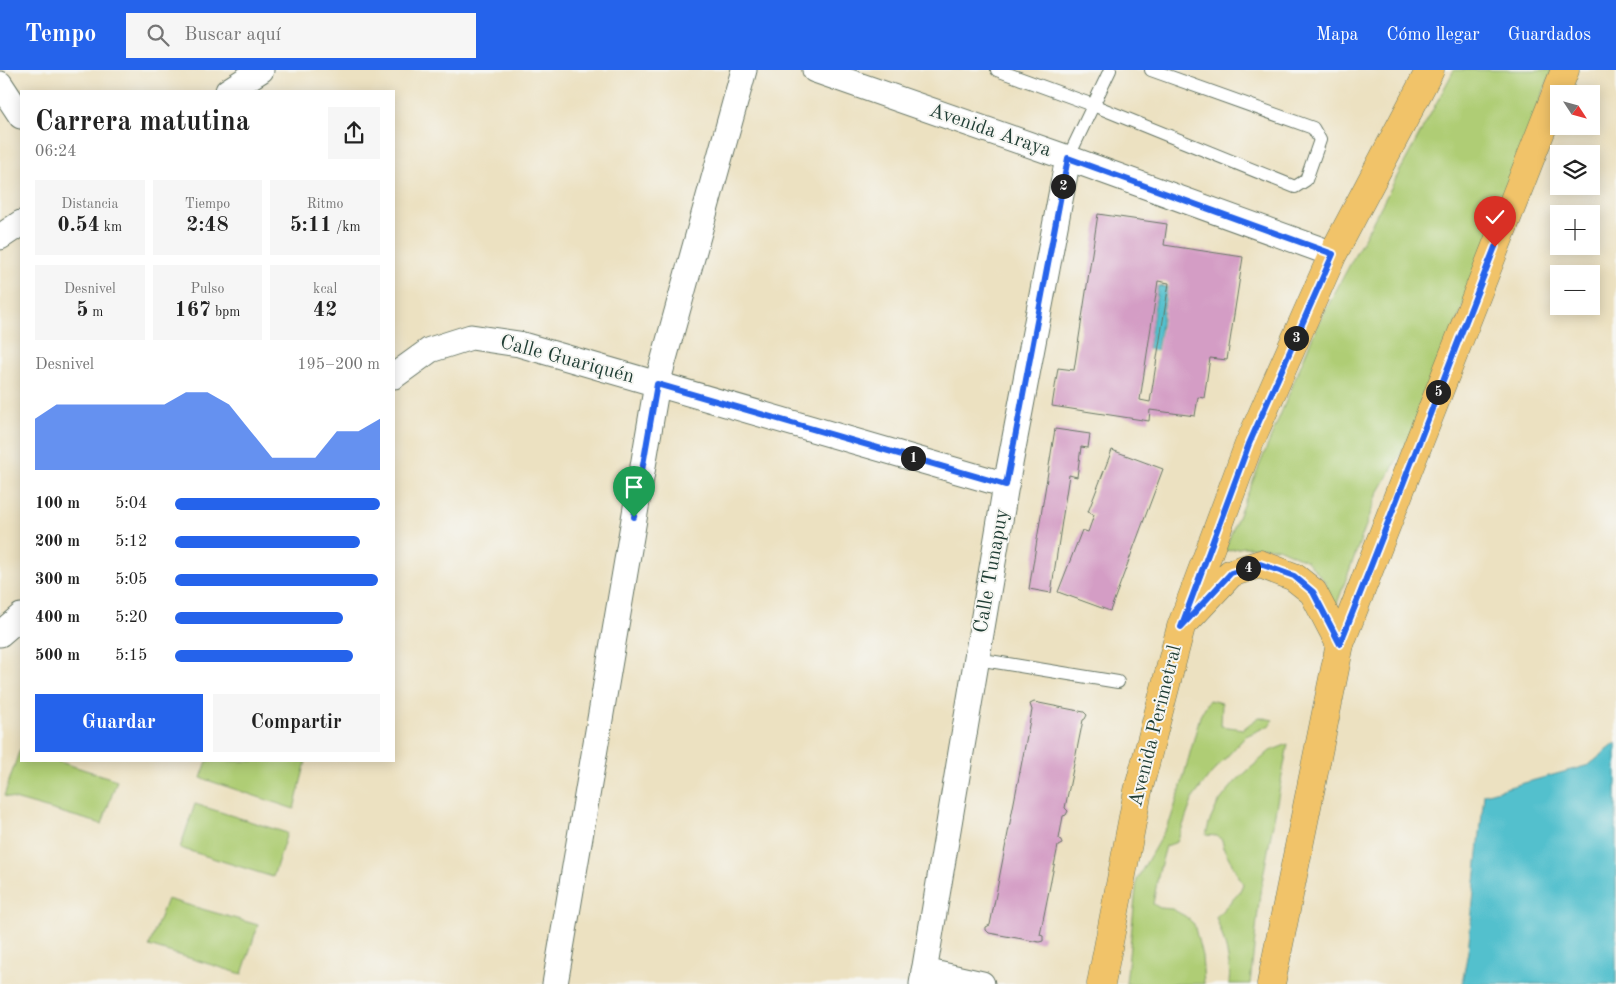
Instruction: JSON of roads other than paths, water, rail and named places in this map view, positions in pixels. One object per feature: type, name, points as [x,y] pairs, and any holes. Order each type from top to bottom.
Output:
[{"type":"main road","name":"Avenida Perimetral","points":[[1101,984],[1138,791],[1181,627],[1249,444],[1333,254],[1430,70]]},
{"type":"main road","points":[[1271,984],[1340,644],[1564,70]]},
{"type":"main road","points":[[1181,627],[1231,573],[1260,564],[1294,576],[1313,592],[1340,644]]},
{"type":"street","points":[[230,90],[261,70]]},
{"type":"street","points":[[555,984],[657,384],[744,70]]},
{"type":"street","name":"Avenida Araya","points":[[815,70],[1068,158],[1333,254]]},
{"type":"street","points":[[0,84],[20,114]]},
{"type":"street","name":"Calle Tunapuy","points":[[923,978],[1006,485],[1068,158]]},
{"type":"street","points":[[0,237],[20,224]]},
{"type":"street","name":"Calle Guariquén","points":[[395,375],[430,350],[471,337],[519,344],[1006,485]]},
{"type":"street","points":[[0,634],[20,617]]},
{"type":"street","points":[[923,978],[982,984]]},
{"type":"lane","points":[[997,70],[1093,105],[1294,186],[1306,180],[1320,140],[1313,128],[1151,70]]},
{"type":"lane","points":[[1068,158],[1110,70]]},
{"type":"lane","points":[[977,659],[1118,682]]},
{"type":"water","points":[[1158,286],[1167,287],[1157,351],[1148,349]]},
{"type":"water","points":[[1616,743],[1616,984],[1462,984],[1468,951],[1484,794],[1589,765]]}]
